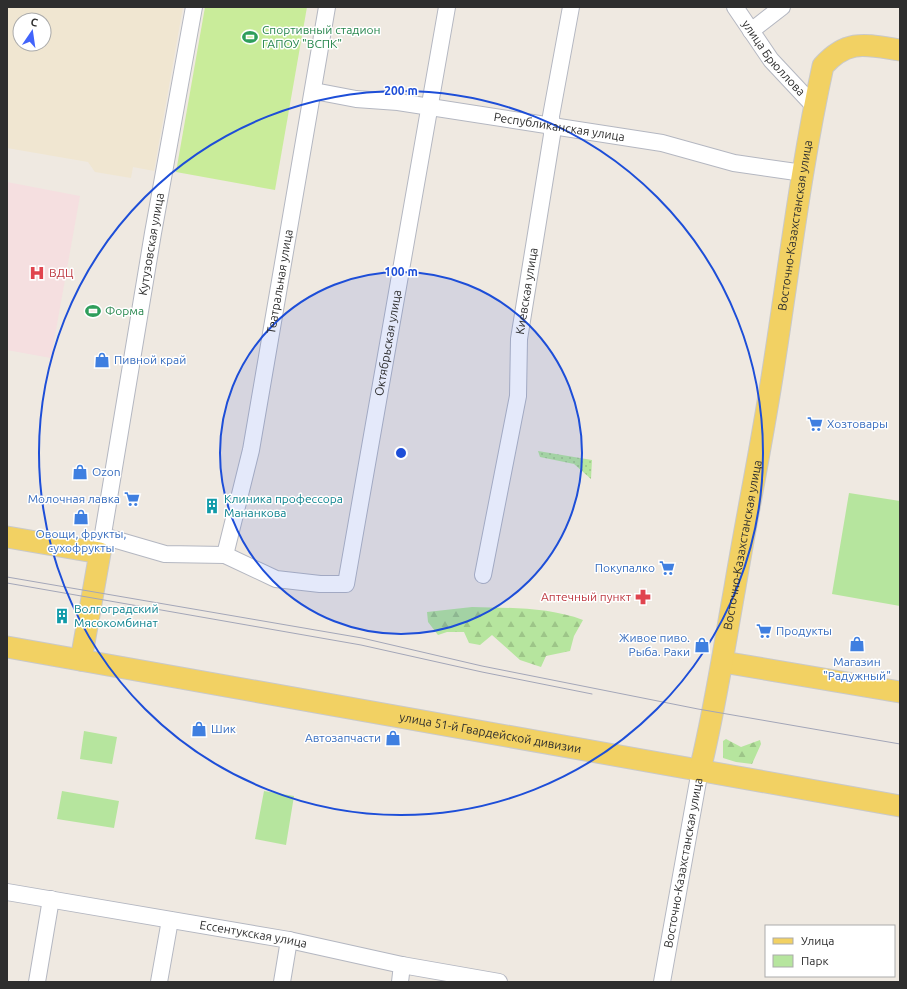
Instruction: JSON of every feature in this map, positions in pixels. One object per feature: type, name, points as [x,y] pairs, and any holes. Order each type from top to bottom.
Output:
[{"type":"main road","name":"Восточно-Казахстанская улица","points":[[700,770],[713,718],[723,662],[734,589],[772,376],[802,173],[823,66],[837,53],[853,45],[900,50]]},
{"type":"main road","points":[[7,537],[101,544],[81,660]]},
{"type":"main road","name":"улица 51-й Гвардейской дивизии","points":[[7,647],[900,806]]},
{"type":"main road","points":[[723,662],[900,692]]},
{"type":"street","name":"Кутузовская улица","points":[[101,544],[153,234],[194,7]]},
{"type":"street","name":"Театральная улица","points":[[225,555],[251,450],[328,7]]},
{"type":"street","name":"Октябрьская улица","points":[[225,555],[276,579],[320,584],[346,584],[447,7]]},
{"type":"street","name":"Киевская улица","points":[[483,575],[518,396],[520,339],[553,126],[551,116],[571,7]]},
{"type":"street","name":"улица Брюллова","points":[[735,7],[771,60],[814,106]]},
{"type":"street","points":[[751,31],[782,7]]},
{"type":"street","name":"Республиканская улица","points":[[314,92],[356,99],[398,102],[662,143],[734,163],[802,173]]},
{"type":"street","points":[[101,544],[165,554],[225,555]]},
{"type":"street","name":"Восточно-Казахстанская улица","points":[[662,982],[700,770]]},
{"type":"street","name":"Ессентукская улица","points":[[7,892],[289,940],[402,965],[499,982]]},
{"type":"street","points":[[37,982],[51,899]]},
{"type":"street","points":[[159,982],[170,920]]},
{"type":"street","points":[[282,982],[289,940]]},
{"type":"street","points":[[400,982],[402,965]]},
{"type":"shaded area","points":[[7,7],[183,7],[154,171],[133,167],[131,178],[95,172],[88,162],[7,148]]},
{"type":"shaded area","name":"ВДЦ","points":[[7,182],[80,196],[51,358],[7,350]]},
{"type":"green space","points":[[205,7],[307,7],[275,190],[176,172]]},
{"type":"green space","points":[[538,451],[592,460],[591,479],[574,464],[540,457]]},
{"type":"green space","points":[[849,493],[900,501],[900,606],[832,594]]},
{"type":"green space","points":[[472,607],[542,610],[583,620],[574,636],[570,651],[546,656],[541,667],[520,660],[492,635],[480,645],[469,643],[464,632],[447,632],[438,635],[428,622],[427,612]]},
{"type":"green space","points":[[84,731],[117,737],[112,764],[80,759]]},
{"type":"green space","points":[[726,739],[741,747],[760,740],[761,744],[752,764],[736,762],[723,758],[723,741]]},
{"type":"green space","points":[[62,791],[119,801],[114,828],[57,819]]},
{"type":"green space","points":[[264,791],[294,796],[286,845],[255,839]]},
{"type":"tram line","points":[[7,577],[362,638],[482,666],[698,709],[900,744]]},
{"type":"tram line","points":[[7,583],[361,645],[482,672],[592,694]]},
{"type":"place","name":"Спортивный стадион ГАПОУ \"ВСПК\"","points":[[250,37]]},
{"type":"place","name":"ВДЦ","points":[[37,273]]},
{"type":"place","name":"Форма","points":[[93,311]]},
{"type":"place","name":"Пивной край","points":[[102,360]]},
{"type":"place","name":"Хозтовары","points":[[815,424]]},
{"type":"place","name":"Ozon","points":[[80,472]]},
{"type":"place","name":"Молочная лавка","points":[[132,499]]},
{"type":"place","name":"Клиника профессора Мананкова","points":[[212,506]]},
{"type":"place","name":"Овощи, фрукты, сухофрукты","points":[[81,517]]},
{"type":"place","name":"Покупалко","points":[[667,568]]},
{"type":"place","name":"Аптечный пункт","points":[[643,597]]},
{"type":"place","name":"Волгоградский Мясокомбинат","points":[[62,616]]},
{"type":"place","name":"Продукты","points":[[764,631]]},
{"type":"place","name":"Магазин \"Радужный\"","points":[[857,644]]},
{"type":"place","name":"Живое пиво. Рыба. Раки","points":[[702,645]]},
{"type":"place","name":"Шик","points":[[199,729]]},
{"type":"place","name":"Автозапчасти","points":[[393,738]]}]
